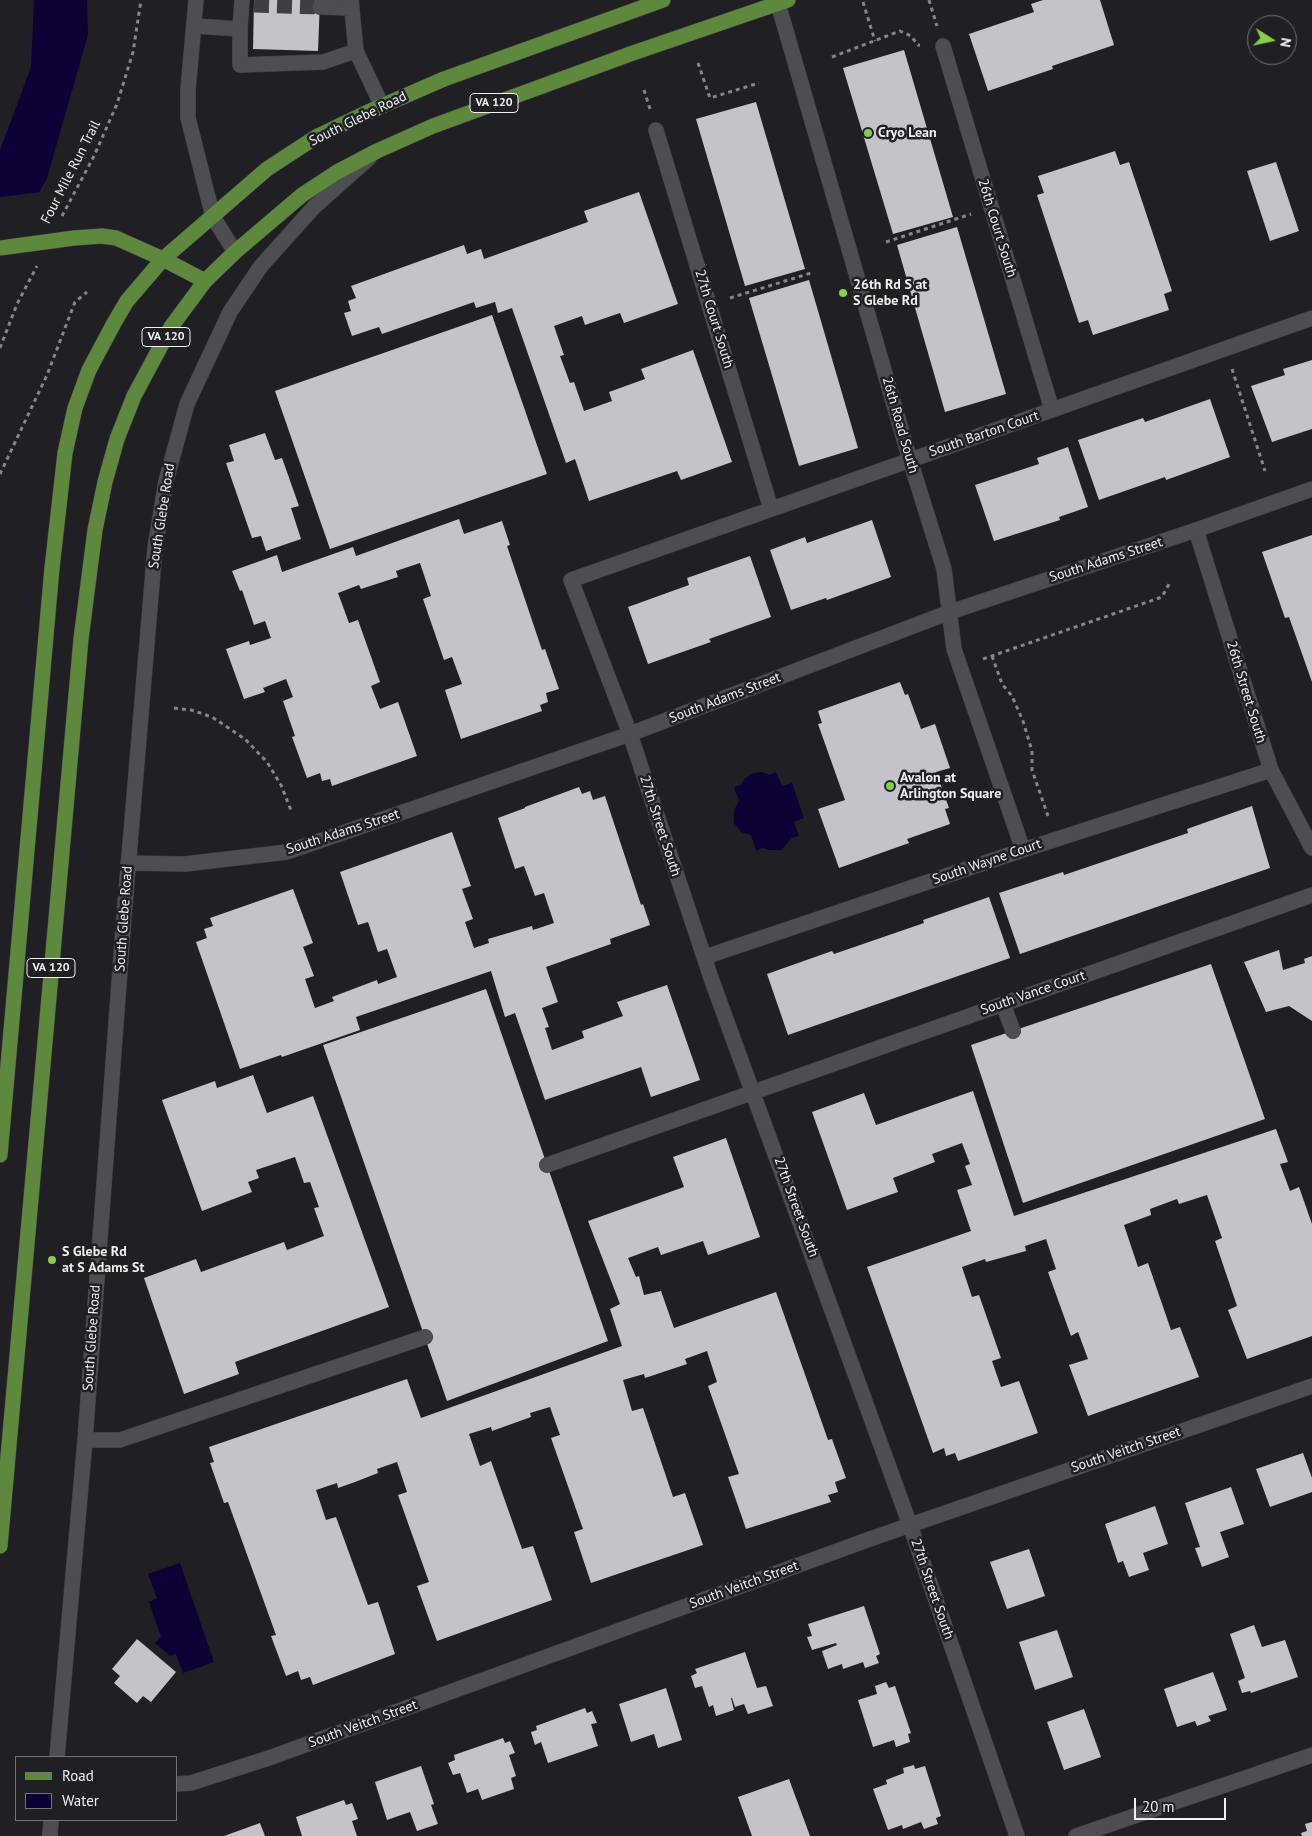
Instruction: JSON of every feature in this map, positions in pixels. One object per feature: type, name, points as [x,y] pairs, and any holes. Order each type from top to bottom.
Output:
[{"type":"main road","name":"South Glebe Road","points":[[0,1155],[52,568],[65,453],[75,408],[89,370],[127,301],[163,259],[267,169],[316,137],[444,80],[663,0]]},
{"type":"main road","name":"South Glebe Road","points":[[0,1546],[81,639],[95,530],[105,482],[117,439],[134,396],[172,327],[205,281],[234,252],[302,195],[337,172],[377,151],[433,126],[781,1]]},
{"type":"main road","points":[[0,248],[74,238],[102,236],[116,238],[163,259],[205,281]]},
{"type":"street","points":[[196,0],[188,90],[188,118],[213,217],[234,252]]},
{"type":"street","name":"26th Road South","points":[[781,1],[910,460],[944,569],[954,649],[1022,850]]},
{"type":"street","points":[[246,3],[240,29],[240,65],[322,62],[356,51]]},
{"type":"street","points":[[320,7],[351,4],[356,51],[382,106]]},
{"type":"street","points":[[194,26],[240,29]]},
{"type":"street","name":"26th Court South","points":[[943,46],[1052,410]]},
{"type":"street","name":"27th Court South","points":[[656,130],[771,509]]},
{"type":"street","name":"South Glebe Road","points":[[57,1756],[85,1440],[128,862],[155,548],[166,481],[187,404],[230,312],[261,266],[314,207],[377,151]]},
{"type":"street","name":"South Barton Court","points":[[571,580],[1312,318]]},
{"type":"street","name":"South Adams Street","points":[[128,862],[185,864],[287,852],[630,734],[950,612],[1196,530],[1312,489]]},
{"type":"street","name":"26th Street South","points":[[1196,530],[1271,770],[1312,848]]},
{"type":"street","name":"27th Street South","points":[[571,580],[630,734],[705,957],[910,1525],[1017,1836]]},
{"type":"street","name":"South Wayne Court","points":[[705,957],[1022,850],[1271,770]]},
{"type":"street","name":"South Vance Court","points":[[547,1164],[1312,895]]},
{"type":"street","points":[[1003,1004],[1012,1031]]},
{"type":"street","points":[[85,1440],[120,1440],[425,1337]]},
{"type":"street","name":"South Veitch Street","points":[[178,1784],[191,1783],[269,1758],[910,1525],[1312,1386]]},
{"type":"street","points":[[1076,1836],[1312,1755]]},
{"type":"street","points":[[50,1836],[52,1821]]},
{"type":"path","name":"Four Mile Run Trail","points":[[58,225],[94,156],[117,104],[133,52],[142,0]]},
{"type":"path","points":[[863,2],[874,41]]},
{"type":"path","points":[[832,57],[900,32],[911,36],[918,45],[943,46]]},
{"type":"path","points":[[698,63],[710,98],[759,83]]},
{"type":"path","points":[[886,242],[991,208]]},
{"type":"path","points":[[0,348],[17,304],[40,260]]},
{"type":"path","points":[[709,304],[811,273]]},
{"type":"path","points":[[0,474],[47,375],[75,302],[87,292]]},
{"type":"path","points":[[1225,349],[1265,471]]},
{"type":"path","points":[[983,659],[1162,596],[1169,584]]},
{"type":"path","points":[[992,656],[1002,684],[1012,696],[1023,721],[1032,751],[1032,770],[1048,816]]},
{"type":"path","points":[[174,708],[191,710],[212,716],[245,739],[267,762],[281,785],[292,813]]},
{"type":"water","points":[[34,0],[87,0],[88,35],[47,178],[0,263],[0,150],[31,67]]},
{"type":"water","points":[[762,772],[769,775],[776,772],[782,786],[792,783],[804,818],[794,822],[799,836],[792,838],[781,850],[762,848],[756,851],[751,835],[741,832],[734,823],[734,810],[739,801],[734,787],[741,785],[745,778],[753,773]]},
{"type":"water","points":[[180,1563],[214,1662],[183,1673],[176,1654],[170,1656],[155,1643],[161,1637],[149,1602],[157,1598],[148,1574]]},
{"type":"pier","points":[[42,192],[2,265],[0,266],[0,197]]},
{"type":"building","points":[[254,0],[320,0],[318,51],[253,49]]},
{"type":"building","points":[[1043,0],[1100,0],[1114,45],[1052,66],[1053,69],[988,91],[969,34],[1034,12],[1031,4]]},
{"type":"building","points":[[904,50],[953,217],[893,234],[843,68]]},
{"type":"building","points":[[756,102],[805,269],[745,286],[696,119]]},
{"type":"building","points":[[1115,151],[1120,165],[1129,162],[1172,291],[1164,294],[1169,310],[1093,335],[1088,320],[1079,323],[1037,195],[1044,193],[1038,176]]},
{"type":"building","points":[[1276,162],[1299,231],[1270,241],[1247,171]]},
{"type":"building","points":[[639,192],[678,304],[624,323],[620,313],[585,325],[582,316],[554,326],[564,355],[560,356],[570,383],[574,382],[584,411],[612,401],[609,392],[645,379],[641,369],[693,350],[732,462],[681,480],[677,471],[589,501],[575,459],[566,463],[512,308],[498,313],[495,302],[476,308],[474,302],[382,334],[379,327],[352,336],[344,313],[351,311],[348,301],[356,298],[351,286],[464,245],[467,254],[481,249],[484,259],[588,222],[584,211]]},
{"type":"building","points":[[957,227],[1006,394],[945,412],[897,245]]},
{"type":"building","points":[[809,280],[858,448],[799,466],[749,298]]},
{"type":"building","points":[[492,315],[547,474],[330,549],[275,391]]},
{"type":"building","points":[[1312,360],[1312,429],[1272,442],[1251,386],[1285,375],[1283,369]]},
{"type":"building","points":[[1210,399],[1230,457],[1166,480],[1165,477],[1099,500],[1078,440],[1143,418],[1145,422]]},
{"type":"building","points":[[265,433],[275,460],[282,458],[299,506],[291,508],[301,539],[266,551],[261,536],[252,538],[226,463],[234,461],[229,445]]},
{"type":"building","points":[[1068,447],[1088,507],[1059,517],[1060,520],[994,541],[975,485],[1039,464],[1037,458]]},
{"type":"building","points":[[459,519],[464,534],[502,521],[510,545],[507,546],[542,650],[545,649],[559,689],[546,693],[548,702],[540,705],[542,711],[461,739],[445,690],[462,684],[452,657],[444,660],[423,599],[431,596],[420,563],[396,571],[398,577],[361,589],[359,585],[338,593],[349,623],[358,620],[380,682],[371,686],[380,709],[398,702],[417,756],[332,786],[330,779],[322,781],[320,773],[307,778],[292,737],[295,736],[283,701],[293,697],[286,679],[263,688],[265,692],[244,699],[226,649],[249,641],[250,645],[271,638],[265,621],[254,625],[242,590],[240,591],[232,571],[277,555],[282,572],[353,547],[356,556]]},
{"type":"building","points":[[872,520],[891,577],[827,600],[826,598],[791,610],[770,550],[805,537],[807,543]]},
{"type":"building","points":[[1312,535],[1312,682],[1289,617],[1285,618],[1262,552]]},
{"type":"building","points":[[750,556],[771,617],[709,639],[711,642],[648,664],[628,607],[689,585],[687,578]]},
{"type":"building","name":"Avalon at Arlington Square","points":[[900,682],[905,695],[908,694],[921,729],[935,724],[950,768],[936,772],[949,808],[945,809],[950,824],[907,839],[909,843],[839,868],[818,809],[845,800],[818,724],[822,723],[818,711]]},
{"type":"building","points":[[579,787],[582,794],[590,791],[593,800],[605,796],[641,905],[643,904],[650,925],[610,939],[611,944],[546,967],[558,1002],[542,1008],[549,1027],[545,1028],[552,1050],[584,1038],[582,1031],[623,1016],[617,1002],[667,985],[700,1080],[651,1097],[641,1067],[545,1100],[515,1013],[505,1017],[491,971],[356,1017],[360,1030],[282,1057],[281,1055],[240,1069],[196,942],[207,938],[204,929],[213,926],[210,918],[293,889],[313,943],[303,947],[314,976],[305,979],[315,1008],[334,1001],[332,997],[377,980],[378,984],[397,977],[387,949],[378,952],[368,922],[358,925],[340,872],[452,832],[471,886],[462,889],[473,919],[465,922],[474,948],[489,943],[488,939],[532,926],[533,930],[554,923],[544,893],[535,896],[524,866],[515,869],[498,818]]},
{"type":"building","points":[[1252,806],[1270,868],[1020,954],[999,893],[1063,872],[1064,875],[1188,833],[1187,829]]},
{"type":"building","points":[[989,897],[1010,958],[788,1035],[767,974],[832,951],[834,954],[924,923],[923,920]]},
{"type":"building","points":[[1279,950],[1283,970],[1305,963],[1304,959],[1312,956],[1312,1021],[1289,1006],[1266,1012],[1244,962]]},
{"type":"building","points":[[1211,964],[1265,1119],[1023,1203],[971,1045]]},
{"type":"building","points":[[486,989],[608,1341],[447,1401],[323,1045]]},
{"type":"building","points":[[253,1075],[267,1113],[313,1096],[389,1307],[235,1362],[239,1374],[184,1394],[144,1278],[196,1259],[201,1272],[284,1242],[287,1250],[324,1236],[314,1208],[319,1207],[310,1182],[304,1183],[295,1157],[256,1170],[259,1178],[248,1182],[252,1192],[202,1211],[162,1100],[215,1081],[217,1088]]},
{"type":"building","points":[[973,1091],[1014,1216],[1276,1129],[1288,1162],[1280,1164],[1290,1191],[1299,1187],[1312,1224],[1312,1336],[1247,1359],[1228,1310],[1237,1306],[1215,1241],[1222,1238],[1207,1195],[1179,1204],[1177,1199],[1150,1209],[1151,1215],[1124,1225],[1138,1267],[1148,1263],[1171,1330],[1180,1327],[1199,1377],[1088,1416],[1069,1365],[1088,1359],[1078,1332],[1071,1336],[1048,1272],[1056,1269],[1046,1239],[1025,1246],[1026,1251],[986,1262],[985,1259],[962,1267],[972,1297],[979,1295],[1001,1358],[992,1361],[1001,1387],[1019,1381],[1038,1433],[958,1461],[955,1453],[946,1456],[944,1448],[933,1453],[867,1267],[971,1231],[957,1190],[972,1185],[965,1166],[970,1164],[962,1143],[932,1154],[935,1162],[893,1178],[898,1192],[847,1210],[812,1112],[864,1093],[876,1125]]},
{"type":"building","points":[[726,1138],[760,1237],[708,1255],[703,1241],[661,1255],[658,1247],[628,1258],[636,1277],[639,1276],[644,1295],[661,1291],[674,1328],[776,1292],[828,1440],[832,1439],[846,1478],[835,1482],[838,1492],[828,1495],[831,1502],[746,1529],[728,1477],[739,1474],[708,1386],[717,1382],[707,1351],[685,1359],[687,1364],[645,1378],[644,1374],[623,1380],[632,1411],[643,1408],[673,1497],[685,1493],[703,1545],[591,1583],[574,1532],[583,1529],[551,1438],[560,1435],[550,1407],[530,1413],[531,1417],[492,1431],[491,1427],[469,1434],[480,1466],[491,1461],[522,1549],[533,1546],[552,1600],[437,1641],[417,1586],[429,1582],[398,1495],[407,1492],[397,1462],[377,1469],[378,1473],[338,1488],[337,1483],[316,1490],[326,1520],[336,1517],[368,1605],[378,1602],[395,1654],[313,1685],[310,1677],[301,1680],[298,1671],[286,1676],[271,1636],[276,1635],[228,1502],[224,1503],[210,1463],[214,1462],[209,1447],[407,1379],[421,1418],[622,1346],[610,1309],[620,1304],[588,1221],[684,1187],[673,1157]]},
{"type":"building","points":[[1303,1453],[1312,1478],[1312,1492],[1270,1507],[1256,1469]]},
{"type":"building","points":[[1231,1487],[1244,1524],[1220,1532],[1229,1557],[1202,1567],[1195,1548],[1200,1547],[1185,1503]]},
{"type":"building","points":[[1155,1506],[1168,1544],[1143,1553],[1149,1570],[1129,1577],[1123,1561],[1118,1563],[1105,1524]]},
{"type":"building","points":[[1029,1549],[1045,1596],[1007,1609],[990,1562]]},
{"type":"building","points":[[864,1606],[880,1654],[876,1656],[879,1663],[865,1668],[863,1662],[843,1669],[842,1664],[828,1669],[822,1651],[837,1645],[836,1643],[812,1650],[807,1637],[812,1636],[808,1624]]},
{"type":"building","points":[[1254,1625],[1262,1647],[1285,1640],[1298,1677],[1251,1693],[1250,1691],[1242,1693],[1238,1681],[1245,1678],[1230,1634]]},
{"type":"building","points":[[1057,1630],[1073,1677],[1035,1690],[1019,1642]]},
{"type":"building","points":[[137,1639],[176,1672],[151,1702],[143,1696],[137,1703],[114,1683],[120,1676],[112,1669]]},
{"type":"building","points":[[745,1652],[757,1688],[766,1686],[773,1706],[748,1714],[744,1704],[735,1707],[731,1698],[734,1710],[716,1716],[713,1705],[709,1707],[702,1686],[695,1688],[691,1676],[697,1673],[695,1669]]},
{"type":"building","points":[[1213,1672],[1227,1710],[1208,1716],[1211,1721],[1197,1726],[1195,1721],[1177,1727],[1164,1689]]},
{"type":"building","points":[[886,1682],[889,1688],[895,1686],[911,1733],[908,1734],[910,1742],[896,1747],[894,1740],[873,1747],[858,1700],[877,1694],[875,1686]]},
{"type":"building","points":[[666,1688],[682,1740],[658,1748],[654,1734],[631,1742],[619,1704]]},
{"type":"building","points":[[585,1708],[587,1713],[592,1711],[597,1723],[591,1724],[598,1746],[548,1763],[541,1742],[535,1745],[531,1732],[537,1730],[536,1726]]},
{"type":"building","points":[[1084,1709],[1101,1757],[1064,1770],[1047,1722]]},
{"type":"building","points":[[503,1738],[505,1743],[510,1741],[515,1753],[509,1755],[516,1776],[511,1778],[514,1789],[482,1800],[478,1789],[467,1793],[460,1773],[453,1775],[448,1763],[455,1760],[454,1755]]},
{"type":"building","points":[[914,1765],[915,1769],[925,1766],[941,1816],[936,1818],[938,1824],[924,1829],[921,1822],[903,1829],[902,1825],[888,1830],[873,1789],[887,1784],[886,1780],[904,1773],[903,1768]]},
{"type":"building","points":[[421,1766],[434,1804],[431,1805],[438,1824],[417,1831],[410,1812],[387,1820],[375,1782]]},
{"type":"building","points":[[789,1779],[810,1836],[752,1836],[738,1797]]},
{"type":"building","points":[[344,1800],[346,1805],[352,1803],[358,1819],[352,1821],[357,1836],[302,1836],[296,1817]]},
{"type":"building","points":[[1312,1822],[1312,1836],[1302,1836],[1301,1833],[1307,1831],[1305,1824]]},
{"type":"building","points":[[260,1823],[265,1836],[224,1836]]},
{"type":"tunnel","points":[[254,5],[320,7]]},
{"type":"place","name":"Cryo Lean","points":[[868,133]]},
{"type":"place","name":"26th Rd S at S Glebe Rd","points":[[843,293]]},
{"type":"place","name":"Avalon at Arlington Square","points":[[890,786]]},
{"type":"place","name":"S Glebe Rd at S Adams St","points":[[52,1260]]}]
